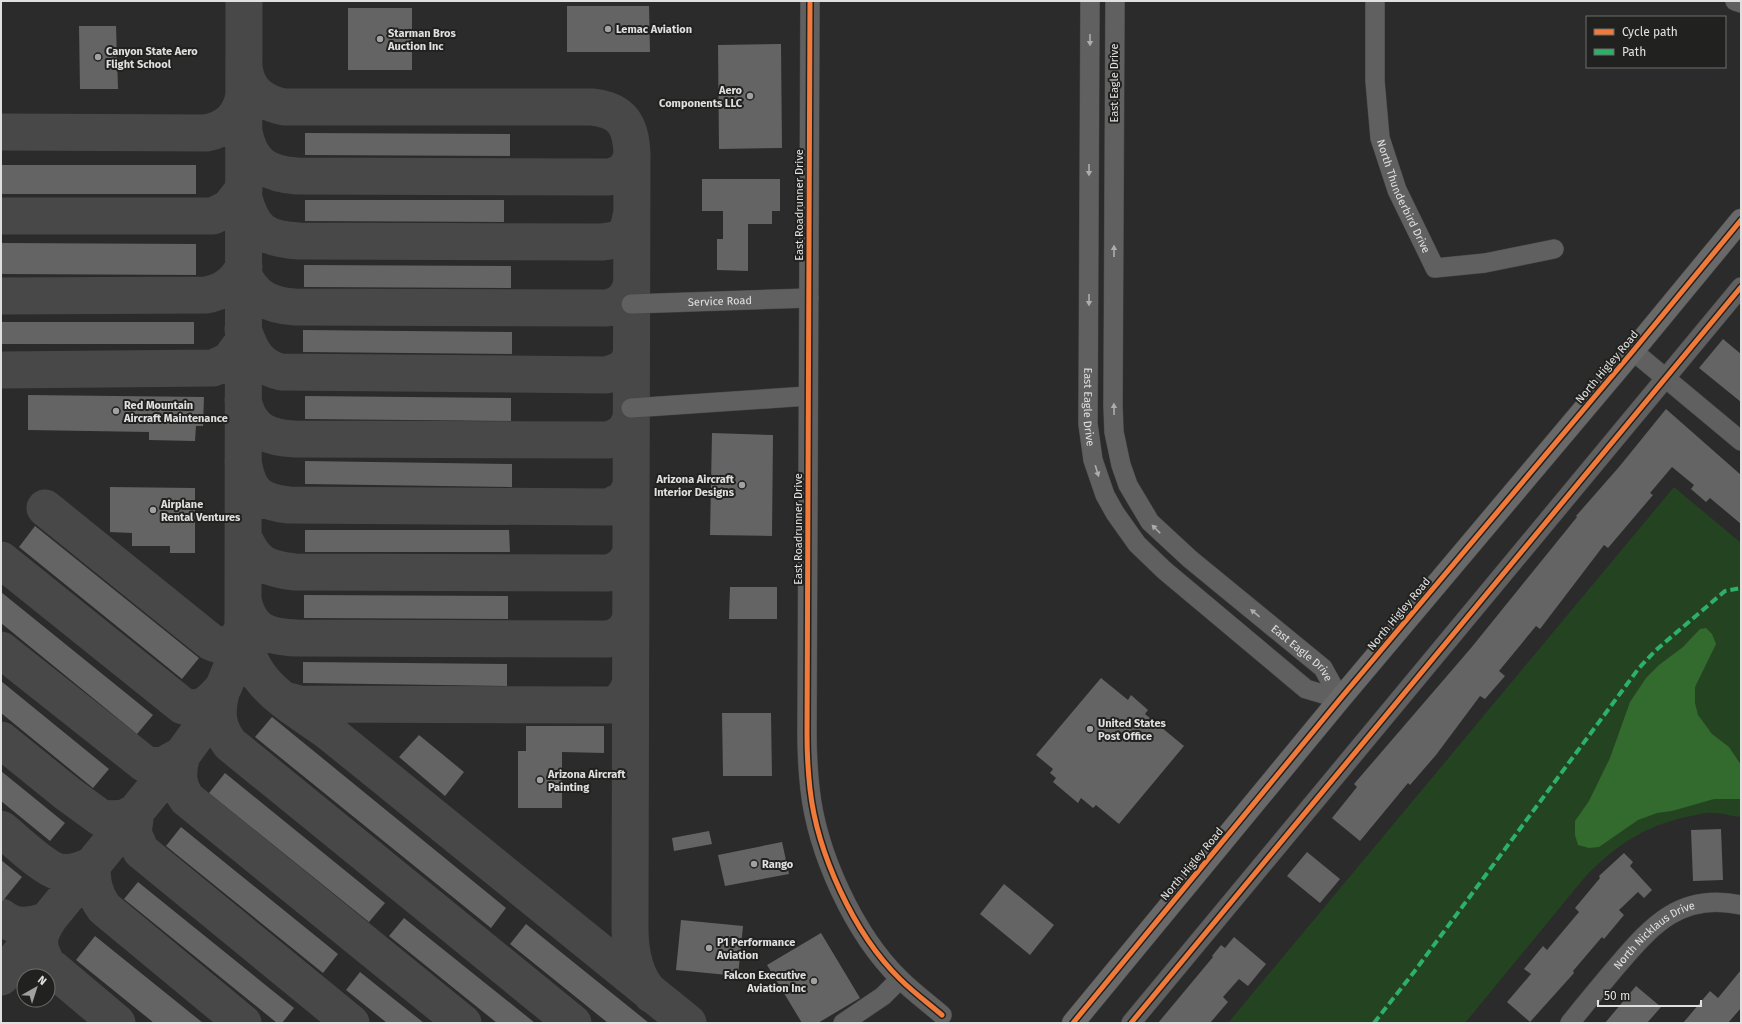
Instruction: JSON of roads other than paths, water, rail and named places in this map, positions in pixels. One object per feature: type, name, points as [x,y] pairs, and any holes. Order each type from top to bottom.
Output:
[{"type":"main road","name":"North Higley Road","points":[[1073,1023],[1340,699],[1633,351],[1741,220]]},
{"type":"street","name":"East Roadrunner Drive","points":[[810,1],[807,734],[810,790],[824,851],[835,879],[859,926],[872,945],[900,979],[942,1015]]},
{"type":"street","name":"East Eagle Drive","points":[[1090,1],[1088,424],[1093,460],[1105,494],[1127,532],[1150,558],[1306,689],[1340,699]]},
{"type":"street","name":"East Eagle Drive","points":[[1115,1],[1114,432],[1118,452],[1128,485],[1150,522],[1190,559],[1323,668],[1340,699]]},
{"type":"street","name":"North Thunderbird Drive","points":[[1375,1],[1375,81],[1380,138],[1397,190],[1435,268],[1485,263],[1554,249]]},
{"type":"street","points":[[1735,1],[1741,4]]},
{"type":"street","points":[[1089,212],[1114,212]]},
{"type":"street","points":[[1131,1023],[1741,287]]},
{"type":"street","name":"Service Road","points":[[631,304],[809,298]]},
{"type":"street","points":[[1633,351],[1741,441]]},
{"type":"street","points":[[631,408],[808,396]]},
{"type":"street","name":"North Nicklaus Drive","points":[[1570,1023],[1643,935],[1665,917],[1678,911],[1705,903],[1719,902],[1741,905]]},
{"type":"street","points":[[843,1023],[883,996],[900,979]]},
{"type":"place","name":"Lemac Aviation","points":[[608,29]]},
{"type":"place","name":"Starman Bros Auction Inc","points":[[380,39]]},
{"type":"place","name":"Canyon State Aero Flight School","points":[[98,57]]},
{"type":"place","name":"Aero Components LLC","points":[[750,96]]},
{"type":"place","name":"Red Mountain Aircraft Maintenance","points":[[116,411]]},
{"type":"place","name":"Arizona Aircraft Interior Designs","points":[[742,485]]},
{"type":"place","name":"Airplane Rental Ventures","points":[[153,510]]},
{"type":"place","name":"United States Post Office","points":[[1090,729]]},
{"type":"place","name":"Arizona Aircraft Painting","points":[[540,780]]},
{"type":"place","name":"Rango","points":[[754,864]]},
{"type":"place","name":"P1 Performance Aviation","points":[[709,948]]},
{"type":"place","name":"Falcon Executive Aviation Inc","points":[[814,981]]}]
